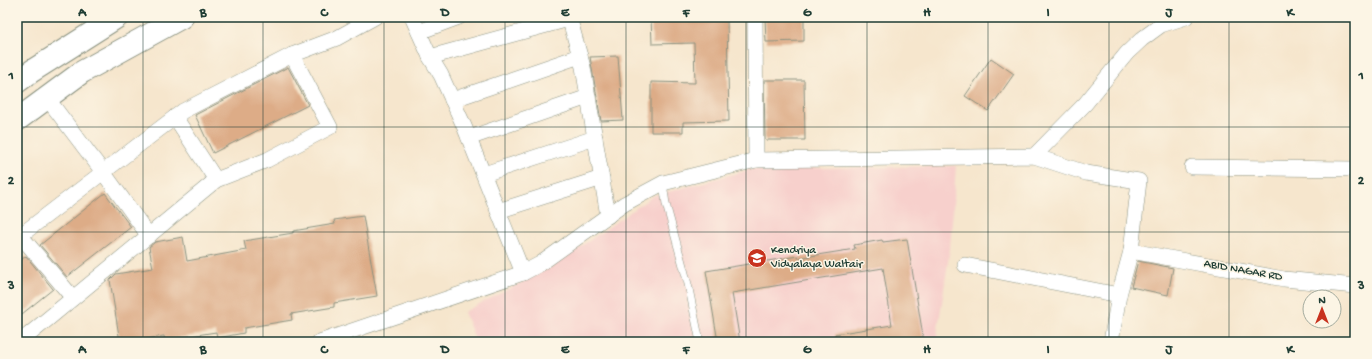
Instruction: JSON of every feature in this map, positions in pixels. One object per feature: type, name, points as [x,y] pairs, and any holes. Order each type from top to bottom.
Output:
[{"type":"main road","points":[[17,82],[117,17]]},
{"type":"main road","points":[[17,120],[82,72],[182,17]]},
{"type":"street","points":[[73,298],[19,237],[183,111],[292,55],[337,38],[375,17]]},
{"type":"street","points":[[412,17],[430,57],[441,75],[469,138],[523,273]]},
{"type":"street","points":[[420,32],[459,17]]},
{"type":"street","points":[[755,17],[756,160]]},
{"type":"street","points":[[1034,156],[1085,104],[1127,53],[1142,39],[1161,25],[1186,17]]},
{"type":"street","points":[[430,57],[569,18],[583,67],[608,216]]},
{"type":"street","points":[[20,342],[216,180],[267,160],[330,127],[292,55]]},
{"type":"street","points":[[452,100],[580,56]]},
{"type":"street","points":[[469,138],[588,97]]},
{"type":"street","points":[[47,98],[103,172],[148,236]]},
{"type":"street","points":[[175,117],[216,180]]},
{"type":"street","points":[[484,174],[595,138]]},
{"type":"street","points":[[319,342],[523,273],[540,264],[624,204],[663,183],[756,160],[1034,156],[1086,174],[1138,181],[1131,251],[1119,295],[1111,342]]},
{"type":"street","points":[[1192,167],[1355,169]]},
{"type":"street","points":[[498,211],[602,178]]},
{"type":"street","name":"ABID NAGAR RD","points":[[1131,251],[1284,279],[1355,286]]},
{"type":"street","points":[[965,265],[1119,295]]},
{"type":"lane","points":[[663,183],[666,204],[688,284],[700,342]]},
{"type":"shaded area","name":"Kendriya Vidyalaya Waltair","points":[[956,166],[950,249],[936,342],[476,342],[464,312],[553,266],[653,196],[752,169]]},
{"type":"building","points":[[651,17],[686,17],[686,21],[727,20],[729,121],[683,122],[683,132],[651,132],[651,82],[695,83],[694,43],[652,44]]},
{"type":"building","points":[[804,17],[804,41],[766,42],[765,18]]},
{"type":"building","points":[[618,56],[623,120],[601,121],[590,57]]},
{"type":"building","points":[[991,58],[1014,74],[988,111],[965,96]]},
{"type":"building","points":[[288,67],[308,105],[213,153],[195,115]]},
{"type":"building","points":[[764,80],[804,80],[805,140],[765,140]]},
{"type":"building","points":[[105,193],[131,227],[67,277],[40,245]]},
{"type":"building","points":[[363,216],[377,296],[334,303],[334,307],[291,314],[292,320],[244,328],[244,333],[217,338],[216,332],[165,340],[164,336],[120,342],[110,280],[116,274],[153,268],[149,247],[155,242],[183,237],[187,261],[246,250],[244,241],[293,233],[293,231],[335,224],[334,220]]},
{"type":"building","points":[[907,239],[924,342],[836,342],[835,334],[892,325],[883,268],[732,293],[740,342],[718,342],[706,271],[798,256],[798,258],[855,249],[854,245],[882,240],[883,242]]},
{"type":"building","points":[[26,256],[53,289],[17,318],[17,263]]},
{"type":"building","points":[[1138,261],[1173,268],[1168,295],[1131,287]]},
{"type":"place","name":"Kendriya Vidyalaya Waltair","points":[[757,258]]}]
